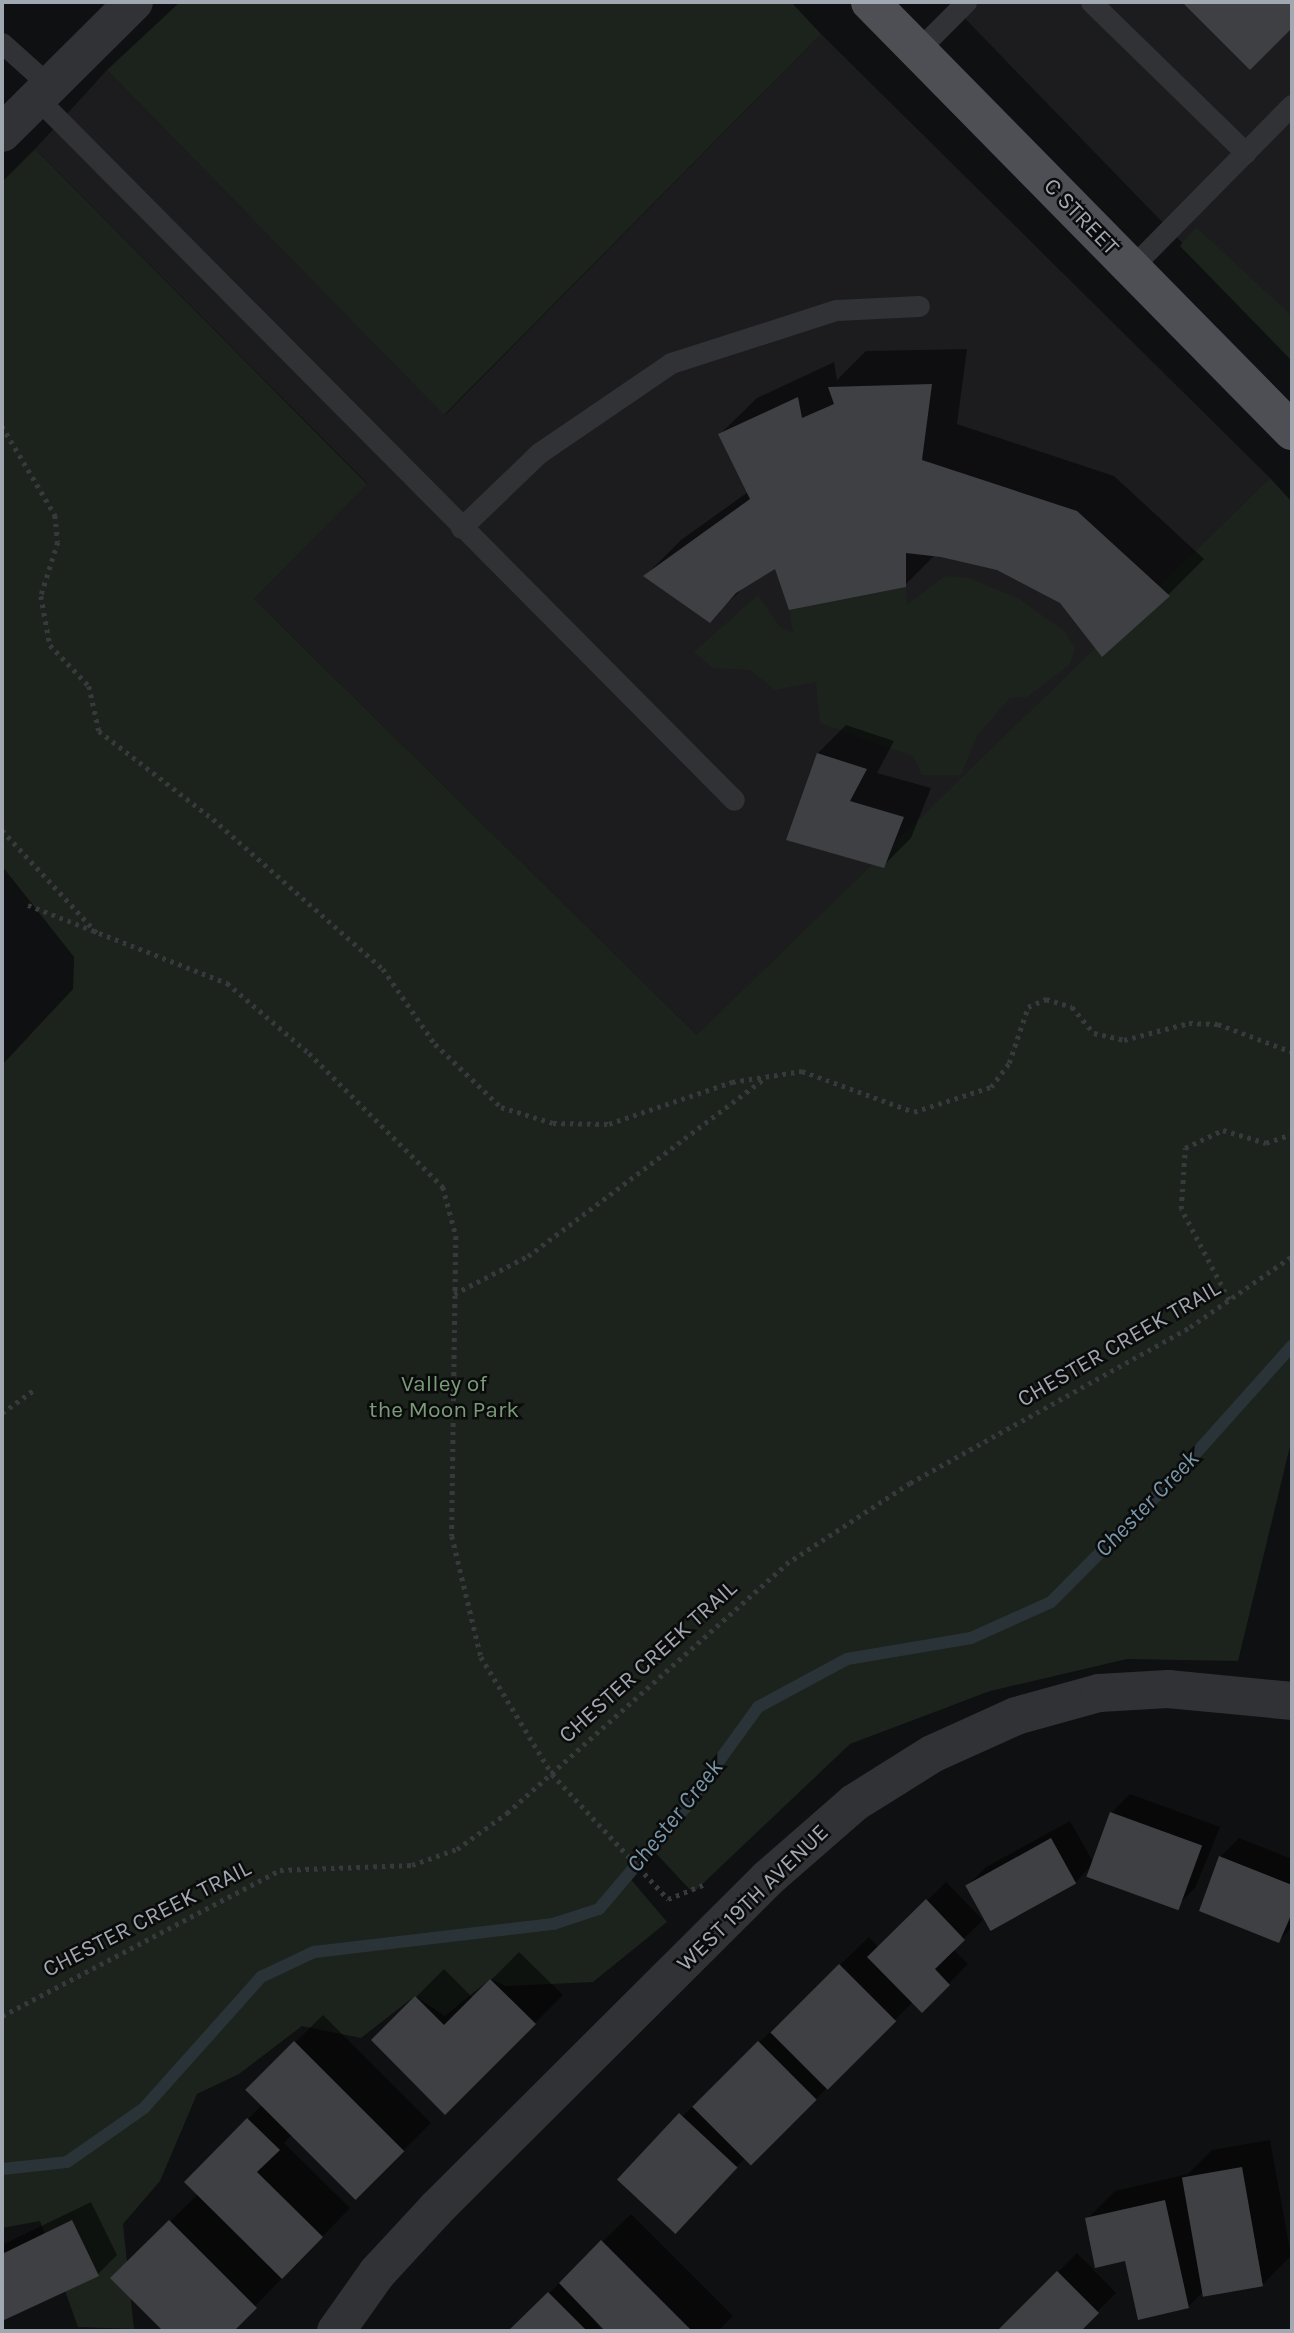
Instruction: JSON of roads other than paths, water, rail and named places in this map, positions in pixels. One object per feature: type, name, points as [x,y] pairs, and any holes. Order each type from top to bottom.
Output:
[{"type":"main road","name":"C STREET","points":[[870,2],[1292,431]]},
{"type":"street","points":[[2,133],[134,2]]},
{"type":"street","name":"WEST 19TH AVENUE","points":[[336,2331],[377,2273],[436,2209],[767,1879],[854,1803],[932,1754],[1016,1716],[1099,1693],[1168,1689],[1292,1701]]},
{"type":"lane","points":[[918,50],[966,2]]},
{"type":"lane","points":[[1091,2],[1246,153]]},
{"type":"lane","points":[[2,43],[44,92],[461,528],[734,800]]},
{"type":"lane","points":[[1131,268],[1292,105]]},
{"type":"lane","points":[[461,528],[539,453],[671,363],[836,310],[919,306]]},
{"type":"waterway","name":"Chester Creek","points":[[2,2169],[67,2162],[144,2108],[261,1977],[314,1952],[553,1924],[599,1909],[685,1808],[758,1707],[847,1659],[971,1638],[1051,1602],[1172,1480],[1292,1346]]},
{"type":"park label","name":"Valley of the Moon Park","points":[[444,1397]]}]
